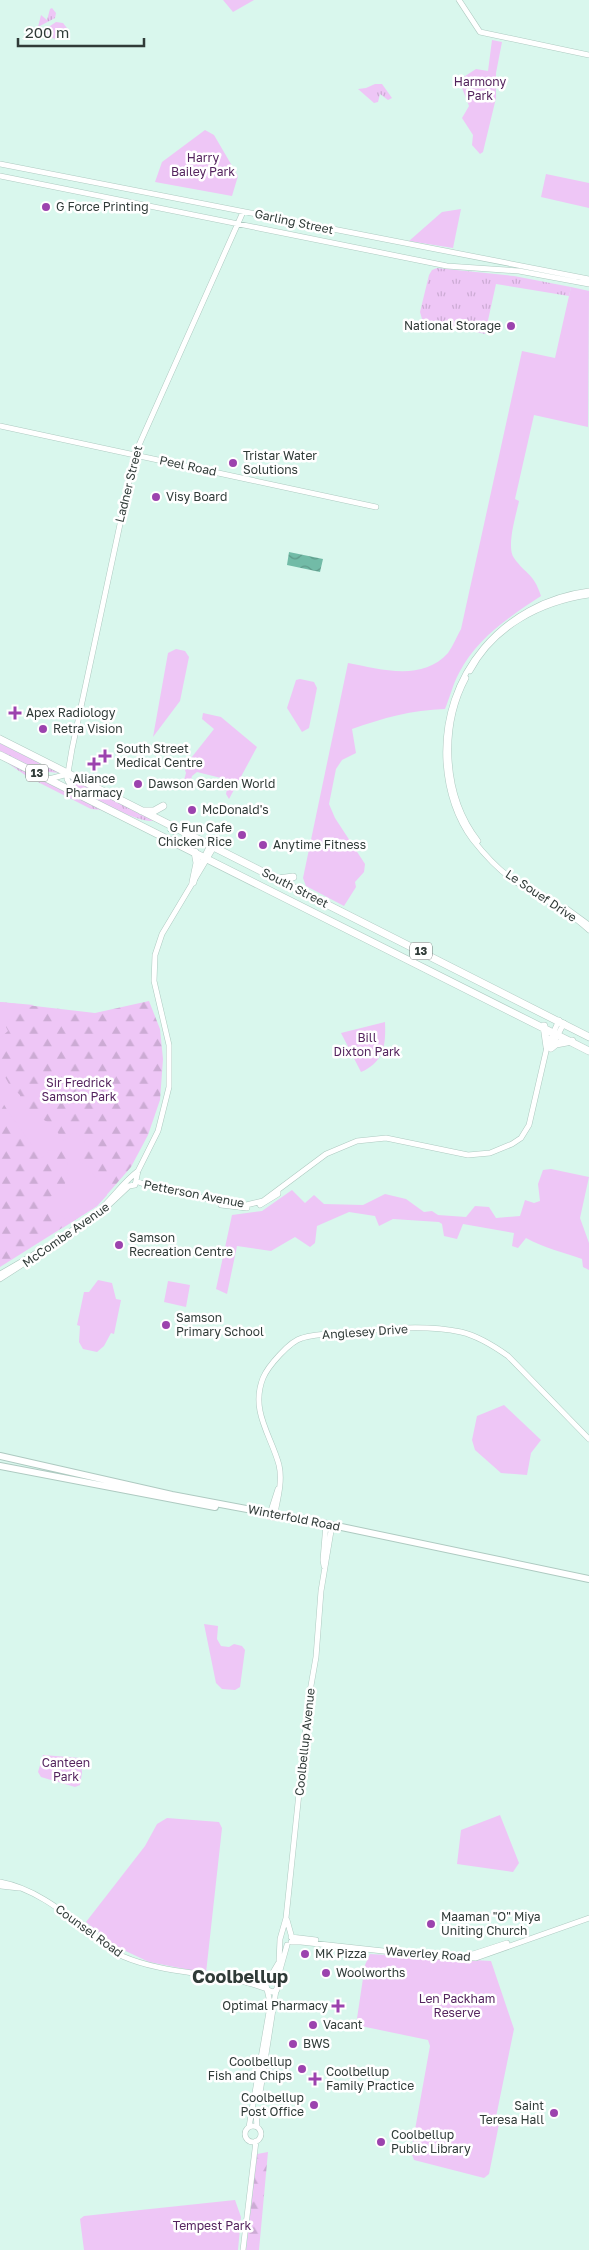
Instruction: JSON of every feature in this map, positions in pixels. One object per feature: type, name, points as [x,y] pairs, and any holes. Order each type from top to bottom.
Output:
[{"type":"highway","name":"South Street","points":[[0,739],[589,1037]]},
{"type":"highway","name":"South Street","points":[[0,755],[544,1026],[589,1051]]},
{"type":"highway","points":[[140,810],[154,811],[163,806]]},
{"type":"highway","points":[[193,882],[197,863],[195,852]]},
{"type":"highway","points":[[277,879],[292,877]]},
{"type":"highway","points":[[544,1026],[548,1050],[556,1044],[572,1041]]},
{"type":"main road","name":"Winterfold Road","points":[[0,1456],[272,1516]]},
{"type":"main road","name":"Winterfold Road","points":[[0,1466],[329,1526],[589,1579]]},
{"type":"main road","name":"Winterfold Road","points":[[329,1526],[589,1583]]},
{"type":"street","points":[[459,0],[480,32],[589,55]]},
{"type":"street","name":"Garling Street","points":[[0,164],[589,279]]},
{"type":"street","name":"Garling Street","points":[[0,176],[447,266],[519,271],[589,284]]},
{"type":"street","name":"Ladner Street","points":[[68,774],[135,454],[243,212]]},
{"type":"street","name":"Peel Road","points":[[0,426],[376,507]]},
{"type":"street","name":"Le Souef Drive","points":[[589,591],[548,600],[505,624],[493,636],[470,664],[459,683],[450,710],[445,742],[447,780],[461,822],[473,840],[490,860],[512,880],[555,905],[589,930]]},
{"type":"street","name":"Le Souef Drive","points":[[589,595],[543,606],[517,620],[495,638],[472,667],[462,685],[454,711],[449,742],[450,774],[457,801],[464,820],[476,838],[492,858],[514,877],[557,902],[589,925]]},
{"type":"street","points":[[49,779],[68,774],[67,779],[74,792]]},
{"type":"street","name":"McCombe Avenue","points":[[0,1279],[96,1217],[134,1179],[158,1131],[169,1087],[169,1045],[154,981],[155,955],[162,934],[212,846]]},
{"type":"street","name":"Petterson Avenue","points":[[134,1179],[154,1188],[242,1206],[255,1204],[279,1190],[326,1154],[357,1141],[393,1139],[475,1156],[490,1153],[508,1144],[530,1121],[548,1050],[561,1022]]},
{"type":"street","name":"McCombe Avenue","points":[[0,1274],[94,1214],[134,1179]]},
{"type":"street","name":"Petterson Avenue","points":[[129,1185],[242,1209],[266,1203],[278,1194],[279,1190]]},
{"type":"street","name":"Anglesey Drive","points":[[272,1516],[280,1476],[278,1464],[261,1422],[259,1398],[264,1378],[280,1355],[300,1338],[391,1328],[442,1329],[468,1335],[508,1356],[589,1438]]},
{"type":"street","name":"Coolbellup Avenue","points":[[281,1943],[280,1937],[283,1934],[286,1918],[329,1526]]},
{"type":"street","name":"Counsel Road","points":[[0,1884],[14,1885],[53,1904],[126,1957],[163,1969],[249,1982],[277,1981]]},
{"type":"street","name":"Waverley Road","points":[[290,1940],[444,1952],[456,1956],[473,1955],[589,1916]]},
{"type":"street","name":"Coolbellup Avenue","points":[[276,1990],[279,1986],[277,1981],[290,1940],[286,1918]]},
{"type":"street","points":[[283,1934],[290,1940]]},
{"type":"street","points":[[253,2141],[261,2135],[257,2127],[256,2115],[268,2030],[270,2003],[267,1990],[268,1980],[279,1962],[281,1943],[290,1940]]},
{"type":"street","name":"Counsel Road","points":[[249,1982],[267,1990]]},
{"type":"street","points":[[253,2141],[245,2135],[249,2127],[276,1990],[267,1990]]},
{"type":"street","points":[[249,2127],[257,2127]]},
{"type":"street","points":[[244,2250],[253,2141]]},
{"type":"green space","points":[[223,0],[254,0],[233,12]]},
{"type":"green space","points":[[52,8],[56,13],[55,18],[38,27],[41,15],[47,20]]},
{"type":"green space","points":[[56,22],[63,23],[70,32],[62,40],[46,37],[47,28]]},
{"type":"green space","name":"Harmony Park","points":[[492,40],[502,42],[496,73],[496,98],[483,152],[480,154],[472,145],[473,135],[462,118],[469,106],[459,80],[476,69],[488,71]]},
{"type":"green space","points":[[382,84],[392,98],[388,100],[380,94],[378,102],[374,103],[358,89]]},
{"type":"green space","name":"Harry Bailey Park","points":[[205,130],[214,135],[238,176],[232,196],[155,182],[162,162]]},
{"type":"green space","points":[[546,174],[589,183],[589,208],[541,197]]},
{"type":"green space","points":[[461,209],[453,248],[409,241],[442,212]]},
{"type":"green space","points":[[437,268],[514,276],[571,287],[569,296],[496,284],[485,334],[422,319],[420,312],[429,275],[432,270]]},
{"type":"green space","points":[[571,287],[589,291],[588,427],[534,415],[515,499],[519,501],[511,539],[514,558],[532,578],[541,596],[506,620],[475,649],[457,677],[445,709],[398,715],[352,729],[356,753],[342,760],[336,769],[329,804],[335,818],[365,864],[364,872],[355,882],[356,887],[344,906],[306,886],[303,878],[348,663],[387,670],[413,670],[426,668],[438,662],[450,650],[461,629],[522,351],[555,358]]},
{"type":"green space","points":[[176,649],[185,651],[189,657],[180,701],[153,737],[168,653]]},
{"type":"green space","points":[[296,680],[314,682],[317,688],[309,728],[302,732],[287,708]]},
{"type":"green space","points":[[203,713],[221,717],[257,747],[229,799],[226,794],[229,780],[197,772],[192,776],[189,788],[183,784],[186,773],[184,767],[214,729],[202,719]]},
{"type":"green space","points":[[0,743],[60,773],[39,771],[0,752]]},
{"type":"green space","points":[[0,758],[134,825],[101,810],[91,809],[28,777]]},
{"type":"green space","points":[[69,778],[153,821],[134,817],[107,805],[73,784]]},
{"type":"green space","name":"Sir Fredrick Samson Park","points":[[149,1001],[160,1029],[163,1059],[160,1100],[148,1135],[131,1167],[97,1206],[0,1267],[0,1002],[95,1013]]},
{"type":"green space","points":[[0,1002],[34,1005],[12,1016],[5,1025],[8,1031],[0,1038]]},
{"type":"green space","name":"Bill Dixton Park","points":[[385,1022],[385,1038],[382,1052],[375,1063],[361,1072],[341,1033]]},
{"type":"green space","points":[[0,1062],[4,1066],[5,1077],[9,1084],[20,1095],[22,1108],[53,1125],[63,1141],[69,1138],[71,1133],[79,1134],[89,1148],[79,1162],[89,1167],[88,1170],[100,1181],[107,1195],[97,1206],[61,1229],[65,1221],[62,1214],[46,1206],[44,1202],[58,1192],[65,1183],[68,1167],[65,1155],[63,1150],[48,1151],[43,1158],[13,1118],[0,1097]]},
{"type":"green space","points":[[551,1169],[589,1177],[580,1218],[589,1243],[589,1270],[583,1267],[582,1259],[526,1238],[518,1248],[512,1246],[514,1233],[463,1224],[457,1239],[444,1236],[442,1224],[439,1222],[393,1219],[379,1226],[375,1216],[349,1212],[317,1226],[315,1243],[310,1247],[295,1237],[271,1251],[237,1246],[227,1294],[216,1289],[232,1215],[262,1211],[292,1190],[305,1203],[314,1195],[324,1204],[363,1205],[385,1194],[406,1199],[424,1212],[432,1211],[438,1215],[466,1217],[475,1206],[489,1207],[496,1218],[520,1216],[525,1200],[534,1203],[540,1201],[538,1184],[543,1170]]},
{"type":"green space","points":[[98,1280],[112,1283],[116,1299],[121,1300],[114,1334],[111,1333],[104,1346],[97,1352],[83,1349],[79,1342],[80,1326],[77,1325],[84,1292],[89,1292]]},
{"type":"green space","points":[[168,1281],[190,1285],[186,1307],[164,1302]]},
{"type":"green space","points":[[504,1405],[541,1440],[531,1453],[527,1475],[501,1473],[475,1450],[472,1440],[477,1416]]},
{"type":"green space","points":[[204,1624],[218,1626],[217,1639],[221,1646],[229,1647],[234,1644],[242,1646],[245,1650],[240,1687],[235,1690],[222,1689],[216,1683]]},
{"type":"green space","name":"Canteen Park","points":[[43,1755],[80,1758],[82,1772],[80,1785],[75,1787],[41,1777],[38,1772]]},
{"type":"green space","points":[[500,1815],[519,1863],[513,1872],[457,1864],[461,1830]]},
{"type":"green space","points":[[167,1818],[219,1822],[222,1828],[206,1973],[149,1962],[115,1946],[86,1922],[145,1846],[157,1824]]},
{"type":"green space","name":"Len Packham Reserve","points":[[370,1954],[491,1961],[514,2029],[496,2117],[500,2119],[489,2174],[484,2178],[414,2160],[411,2152],[430,2046],[428,2040],[356,2025],[365,1965]]},
{"type":"green space","points":[[268,2152],[259,2250],[246,2250],[257,2154]]},
{"type":"green space","name":"Tempest Park","points":[[235,2200],[241,2217],[238,2250],[84,2250],[80,2219],[84,2216]]},
{"type":"water","points":[[289,552],[323,559],[320,572],[287,565]]},
{"type":"waterway","points":[[168,831],[176,836]]},
{"type":"place","name":"G Force Printing","points":[[46,207]]},
{"type":"place","name":"National Storage","points":[[511,326]]},
{"type":"place","name":"Tristar Water Solutions","points":[[233,463]]},
{"type":"place","name":"Visy Board","points":[[156,497]]},
{"type":"place","name":"Apex Radiology","points":[[15,713]]},
{"type":"place","name":"Retra Vision","points":[[43,729]]},
{"type":"place","name":"South Street Medical Centre","points":[[105,756]]},
{"type":"place","name":"Aliance Pharmacy","points":[[94,764]]},
{"type":"place","name":"Dawson Garden World","points":[[138,784]]},
{"type":"place","name":"McDonald's","points":[[192,810]]},
{"type":"place","name":"G Fun Cafe Chicken Rice","points":[[242,835]]},
{"type":"place","name":"Anytime Fitness","points":[[263,845]]},
{"type":"place","name":"Samson Recreation Centre","points":[[119,1245]]},
{"type":"place","name":"Samson Primary School","points":[[166,1325]]},
{"type":"place","name":"Maaman \"O\" Miya Uniting Church","points":[[431,1924]]},
{"type":"place","name":"MK Pizza","points":[[305,1954]]},
{"type":"place","name":"Woolworths","points":[[326,1973]]},
{"type":"place","name":"Optimal Pharmacy","points":[[338,2006]]},
{"type":"place","name":"Vacant","points":[[313,2025]]},
{"type":"place","name":"BWS","points":[[293,2044]]},
{"type":"place","name":"Coolbellup Fish and Chips","points":[[302,2069]]},
{"type":"place","name":"Coolbellup Family Practice","points":[[315,2079]]},
{"type":"place","name":"Coolbellup Post Office","points":[[314,2105]]},
{"type":"place","name":"Saint Teresa Hall","points":[[554,2113]]},
{"type":"place","name":"Coolbellup Public Library","points":[[381,2142]]},
{"type":"district","name":"Coolbellup","points":[[240,1977]]}]
